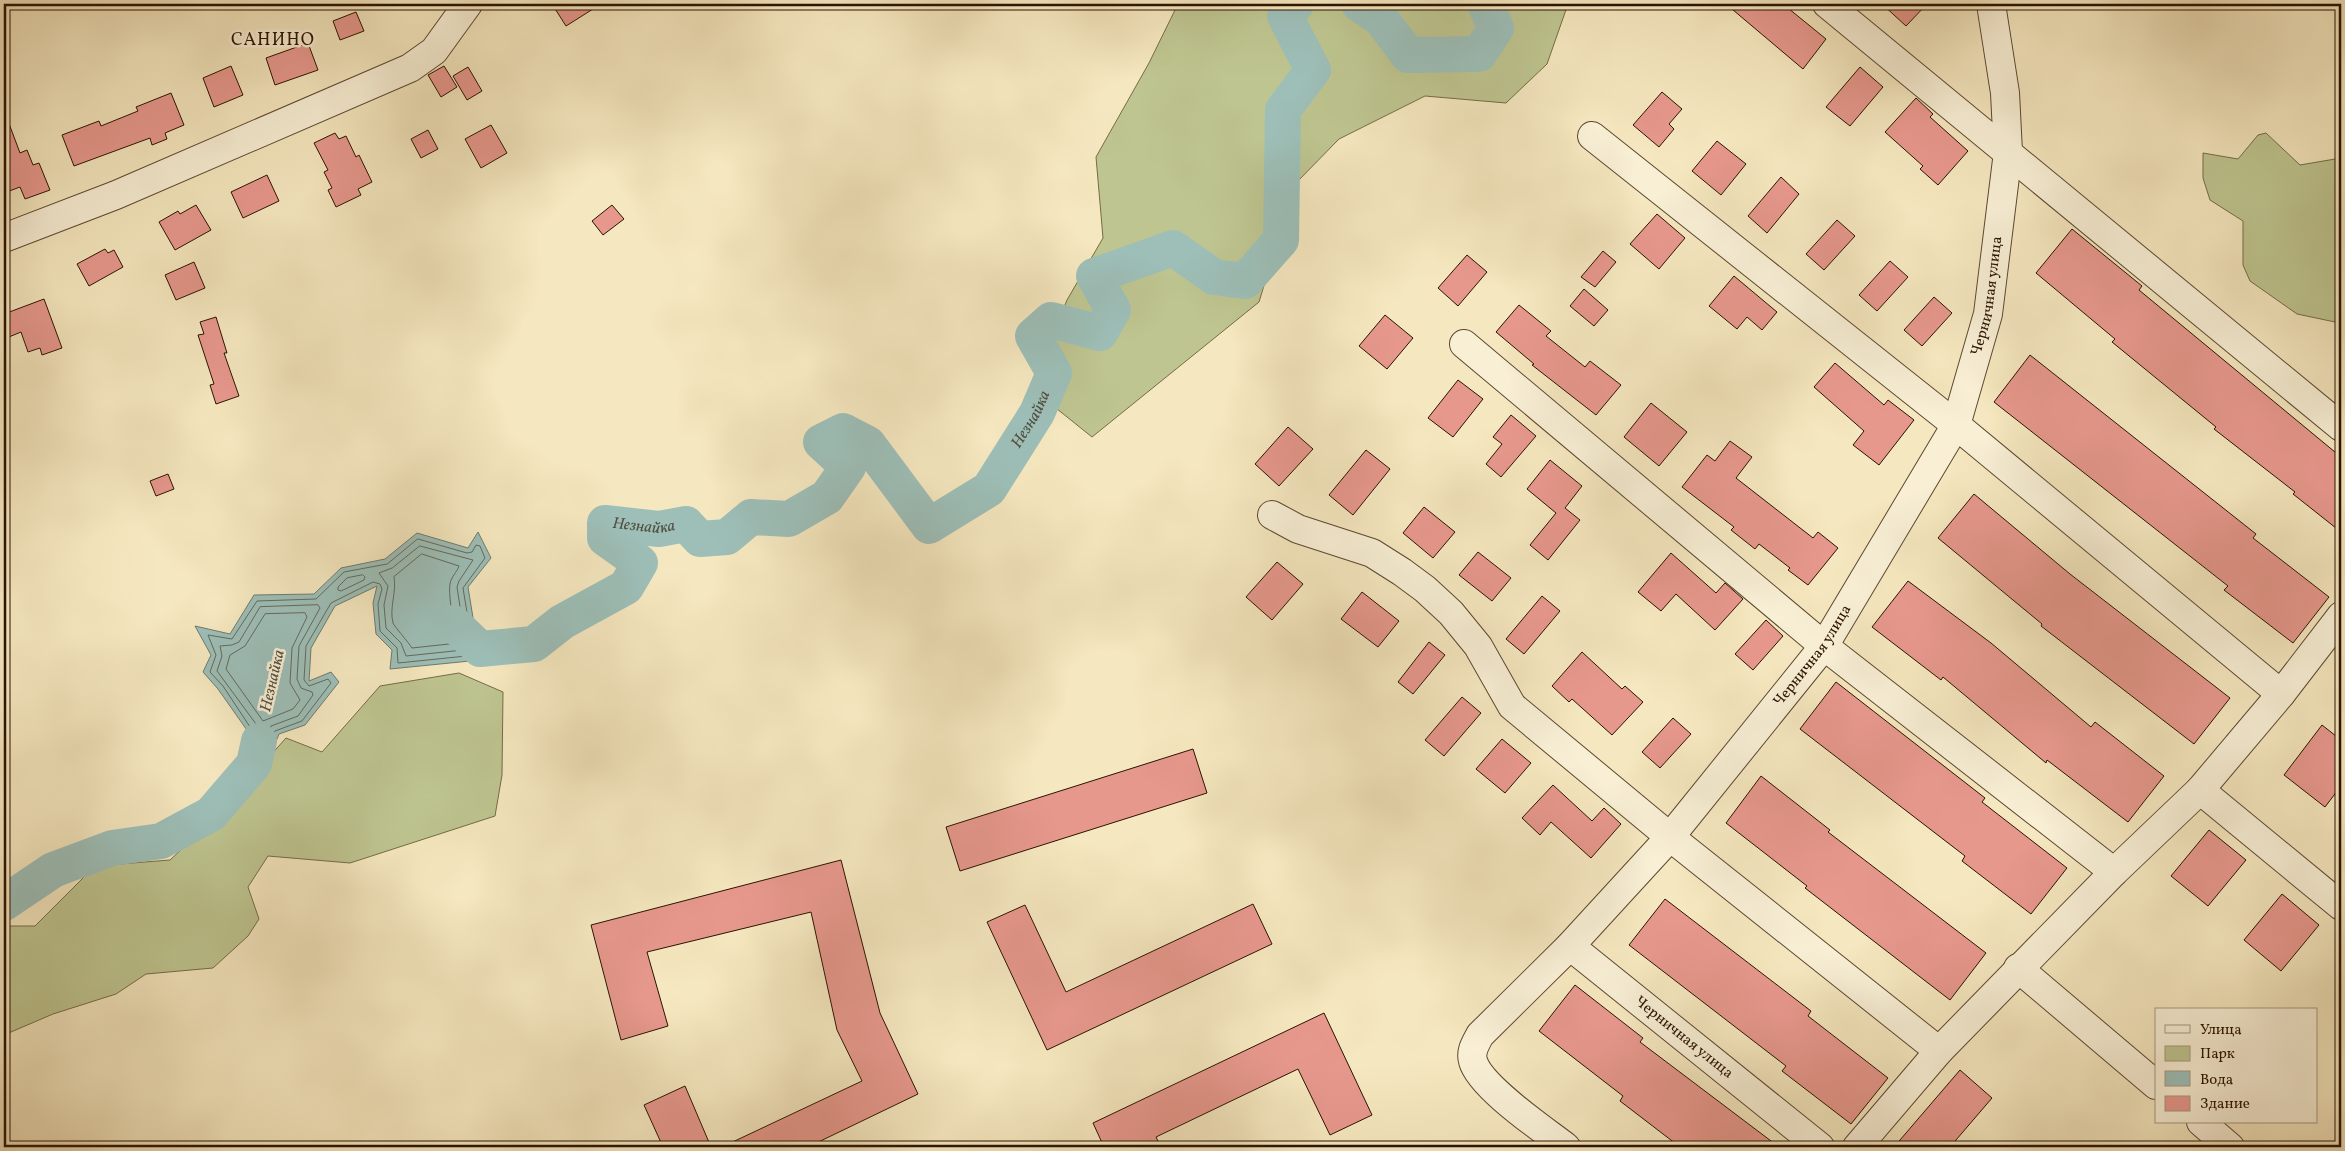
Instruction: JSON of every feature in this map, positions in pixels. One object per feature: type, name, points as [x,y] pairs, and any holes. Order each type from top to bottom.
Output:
[{"type":"street","points":[[4,238],[116,195],[410,68],[434,51],[468,4]]},
{"type":"street","points":[[1827,4],[2341,427]]},
{"type":"street","name":"Черничная улица","points":[[1820,1147],[1570,946],[1670,837],[1824,646],[1956,425],[1988,314],[2008,152],[2005,93],[1991,4]]},
{"type":"street","points":[[1592,136],[1956,425],[2281,694]]},
{"type":"street","points":[[1464,344],[1824,646],[2114,872]]},
{"type":"street","points":[[1272,515],[1298,529],[1372,554],[1402,572],[1425,589],[1451,612],[1478,646],[1512,706],[1670,837],[1939,1051]]},
{"type":"street","points":[[1857,1147],[1939,1051],[2018,968],[2114,872],[2200,790],[2281,694],[2341,616]]},
{"type":"street","points":[[2200,790],[2341,906]]},
{"type":"street","points":[[1566,1147],[1490,1085],[1473,1060],[1473,1047],[1480,1035],[1570,946]]},
{"type":"street","points":[[2018,968],[2155,1084]]},
{"type":"street","points":[[2203,1124],[2230,1147]]},
{"type":"green space","points":[[1178,4],[1568,4],[1547,64],[1506,103],[1425,96],[1339,139],[1295,184],[1259,302],[1092,437],[1031,388],[1067,300],[1103,238],[1096,157],[1149,63]]},
{"type":"green space","points":[[2266,133],[2300,165],[2341,158],[2341,330],[2335,322],[2297,314],[2250,281],[2243,265],[2243,221],[2210,200],[2203,178],[2203,153],[2238,159],[2258,135]]},
{"type":"green space","points":[[459,673],[503,692],[502,775],[495,816],[350,863],[268,856],[248,887],[259,919],[248,936],[213,968],[146,974],[116,994],[53,1014],[4,1035],[4,926],[35,926],[95,866],[170,860],[210,823],[286,738],[322,752],[380,686]]},
{"type":"water","points":[[478,532],[491,558],[468,587],[475,630],[492,648],[490,659],[390,669],[392,650],[376,634],[373,603],[377,586],[335,606],[311,648],[309,681],[331,672],[339,682],[305,725],[279,734],[270,756],[243,786],[232,779],[249,733],[218,689],[203,672],[211,655],[195,626],[230,634],[254,595],[314,594],[341,568],[385,559],[417,533],[468,548]]},
{"type":"building","points":[[552,4],[601,4],[566,26]]},
{"type":"building","points":[[1726,4],[1783,4],[1826,39],[1803,69]]},
{"type":"building","points":[[1882,4],[1927,4],[1906,26]]},
{"type":"building","points":[[356,12],[364,31],[340,40],[333,21]]},
{"type":"building","points":[[308,43],[318,70],[275,85],[266,58]]},
{"type":"building","points":[[231,66],[243,95],[214,107],[203,78]]},
{"type":"building","points":[[444,66],[457,87],[441,97],[428,75]]},
{"type":"building","points":[[468,67],[482,91],[467,100],[453,76]]},
{"type":"building","points":[[1860,67],[1883,87],[1850,126],[1826,107]]},
{"type":"building","points":[[1662,92],[1682,109],[1669,124],[1674,129],[1659,147],[1633,125]]},
{"type":"building","points":[[171,93],[184,125],[165,133],[167,139],[152,145],[150,138],[74,166],[62,135],[99,121],[101,126],[138,111],[136,107]]},
{"type":"building","points":[[1916,98],[1933,114],[1930,117],[1968,151],[1938,185],[1920,169],[1923,166],[1885,132]]},
{"type":"building","points":[[4,113],[20,153],[27,150],[33,165],[39,163],[50,190],[25,199],[20,187],[4,193]]},
{"type":"building","points":[[491,125],[507,153],[481,168],[465,139]]},
{"type":"building","points":[[428,130],[438,149],[421,158],[411,139]]},
{"type":"building","points":[[335,133],[339,139],[346,136],[356,157],[359,155],[372,182],[358,189],[361,195],[336,207],[328,190],[332,188],[324,172],[328,170],[314,143]]},
{"type":"building","points":[[1717,141],[1746,164],[1721,195],[1692,171]]},
{"type":"building","points":[[267,175],[279,201],[243,218],[231,192]]},
{"type":"building","points":[[1781,177],[1799,194],[1767,233],[1748,216]]},
{"type":"building","points":[[196,205],[211,230],[175,250],[159,222],[178,211],[180,214]]},
{"type":"building","points":[[612,205],[624,219],[603,235],[592,221]]},
{"type":"building","points":[[1657,214],[1685,238],[1659,269],[1630,244]]},
{"type":"building","points":[[1837,220],[1855,236],[1824,270],[1806,254]]},
{"type":"building","points":[[2072,229],[2142,286],[2139,290],[2341,457],[2341,532],[2293,494],[2295,492],[2214,429],[2216,427],[2112,342],[2115,339],[2036,273]]},
{"type":"building","points":[[105,249],[108,253],[114,250],[123,267],[89,286],[77,264]]},
{"type":"building","points":[[1603,251],[1616,262],[1595,287],[1581,277]]},
{"type":"building","points":[[1467,255],[1487,272],[1458,306],[1438,288]]},
{"type":"building","points":[[1890,261],[1908,277],[1877,311],[1859,295]]},
{"type":"building","points":[[194,262],[205,288],[176,300],[165,275]]},
{"type":"building","points":[[1734,276],[1777,312],[1762,330],[1747,317],[1737,329],[1709,306]]},
{"type":"building","points":[[1584,289],[1608,310],[1594,326],[1570,306]]},
{"type":"building","points":[[1934,297],[1952,313],[1922,346],[1904,330]]},
{"type":"building","points":[[44,299],[62,348],[42,355],[40,348],[28,352],[21,332],[4,339],[4,314]]},
{"type":"building","points":[[1519,305],[1551,331],[1546,336],[1585,367],[1590,361],[1621,385],[1596,415],[1532,365],[1534,364],[1496,332]]},
{"type":"building","points":[[1385,315],[1413,338],[1387,369],[1359,346]]},
{"type":"building","points":[[216,317],[227,353],[224,353],[239,396],[216,404],[210,385],[214,384],[198,335],[204,334],[200,322]]},
{"type":"building","points":[[2030,355],[2256,534],[2253,538],[2329,597],[2293,643],[2224,590],[2228,586],[1994,402]]},
{"type":"building","points":[[1835,363],[1884,405],[1888,400],[1914,420],[1879,465],[1853,445],[1864,431],[1814,387]]},
{"type":"building","points":[[1458,380],[1483,399],[1453,437],[1428,418]]},
{"type":"building","points":[[1651,403],[1687,432],[1659,466],[1624,437]]},
{"type":"building","points":[[1511,415],[1536,436],[1501,477],[1486,464],[1502,444],[1493,437]]},
{"type":"building","points":[[1288,427],[1313,449],[1279,486],[1255,464]]},
{"type":"building","points":[[1730,441],[1752,457],[1736,478],[1813,538],[1818,532],[1838,548],[1808,585],[1759,544],[1755,549],[1731,530],[1734,527],[1682,487],[1707,455],[1715,461]]},
{"type":"building","points":[[1366,450],[1390,469],[1353,515],[1329,495]]},
{"type":"building","points":[[1550,460],[1582,486],[1565,508],[1580,520],[1548,560],[1530,545],[1556,513],[1527,489]]},
{"type":"building","points":[[168,474],[174,489],[156,496],[150,481]]},
{"type":"building","points":[[1974,494],[2070,574],[2230,698],[2194,744],[2041,626],[2042,624],[1938,538]]},
{"type":"building","points":[[1424,507],[1455,532],[1433,558],[1403,533]]},
{"type":"building","points":[[1478,552],[1511,578],[1492,601],[1459,575]]},
{"type":"building","points":[[1671,553],[1716,593],[1725,583],[1743,599],[1715,630],[1676,594],[1661,611],[1638,592]]},
{"type":"building","points":[[1277,562],[1303,584],[1272,620],[1246,597]]},
{"type":"building","points":[[1908,581],[1991,643],[2091,727],[2095,722],[2164,776],[2128,822],[2047,760],[2046,763],[1943,677],[1941,680],[1872,627]]},
{"type":"building","points":[[1362,592],[1399,621],[1378,647],[1341,619]]},
{"type":"building","points":[[1542,596],[1560,611],[1524,654],[1506,639]]},
{"type":"building","points":[[1766,620],[1783,636],[1753,670],[1735,654]]},
{"type":"building","points":[[1429,642],[1445,655],[1413,694],[1398,682]]},
{"type":"building","points":[[1582,652],[1622,689],[1625,686],[1643,702],[1612,735],[1572,699],[1569,702],[1552,686]]},
{"type":"building","points":[[1836,682],[1985,798],[1982,802],[2067,868],[2031,914],[1962,861],[1965,856],[1800,729]]},
{"type":"building","points":[[1462,697],[1481,713],[1444,756],[1425,740]]},
{"type":"building","points":[[1673,718],[1691,734],[1660,768],[1642,752]]},
{"type":"building","points":[[2322,725],[2341,740],[2341,786],[2325,807],[2284,775]]},
{"type":"building","points":[[1502,739],[1531,763],[1505,793],[1476,769]]},
{"type":"building","points":[[1193,749],[1207,793],[960,871],[946,827]]},
{"type":"building","points":[[1761,776],[1830,830],[1828,832],[1986,953],[1950,1000],[1805,888],[1807,886],[1726,823]]},
{"type":"building","points":[[1553,785],[1592,821],[1604,808],[1621,824],[1591,858],[1551,822],[1540,835],[1522,818]]},
{"type":"building","points":[[2209,830],[2246,860],[2208,906],[2171,876]]},
{"type":"building","points":[[841,860],[880,1013],[918,1094],[808,1147],[722,1147],[862,1081],[837,1030],[811,912],[647,952],[668,1026],[621,1040],[591,925]]},
{"type":"building","points":[[2282,894],[2319,925],[2281,971],[2244,940]]},
{"type":"building","points":[[1665,899],[1811,1011],[1808,1016],[1888,1078],[1851,1124],[1782,1071],[1786,1066],[1629,945]]},
{"type":"building","points":[[1253,904],[1272,944],[1047,1050],[987,922],[1025,905],[1066,992]]},
{"type":"building","points":[[1575,985],[1643,1038],[1640,1042],[1779,1147],[1680,1147],[1620,1101],[1623,1096],[1539,1031]]},
{"type":"building","points":[[1324,1013],[1372,1115],[1330,1135],[1298,1069],[1156,1137],[1161,1147],[1104,1147],[1093,1123]]},
{"type":"building","points":[[1960,1070],[1992,1098],[1950,1147],[1894,1147]]},
{"type":"building","points":[[685,1086],[711,1147],[663,1147],[644,1105]]},
{"type":"waterway","name":"Незнайка","points":[[453,623],[480,649],[534,644],[562,622],[626,587],[640,563],[605,538],[605,523],[659,529],[686,524],[700,539],[727,537],[751,517],[789,519],[827,497],[848,467],[821,442],[843,431],[868,444],[929,526],[989,489],[1037,413],[1054,373],[1033,336],[1051,320],[1100,333],[1113,310],[1094,276],[1173,248],[1214,277],[1245,281],[1281,240],[1283,110],[1313,70],[1285,16],[1296,4]]},
{"type":"waterway","name":"Незнайка","points":[[1359,4],[1381,19],[1408,55],[1479,54],[1496,28],[1485,4]]},
{"type":"waterway","name":"Незнайка","points":[[4,903],[53,870],[112,848],[161,841],[211,814],[254,764],[259,741]]},
{"type":"district","name":"САНИНО","points":[[273,40]]}]
